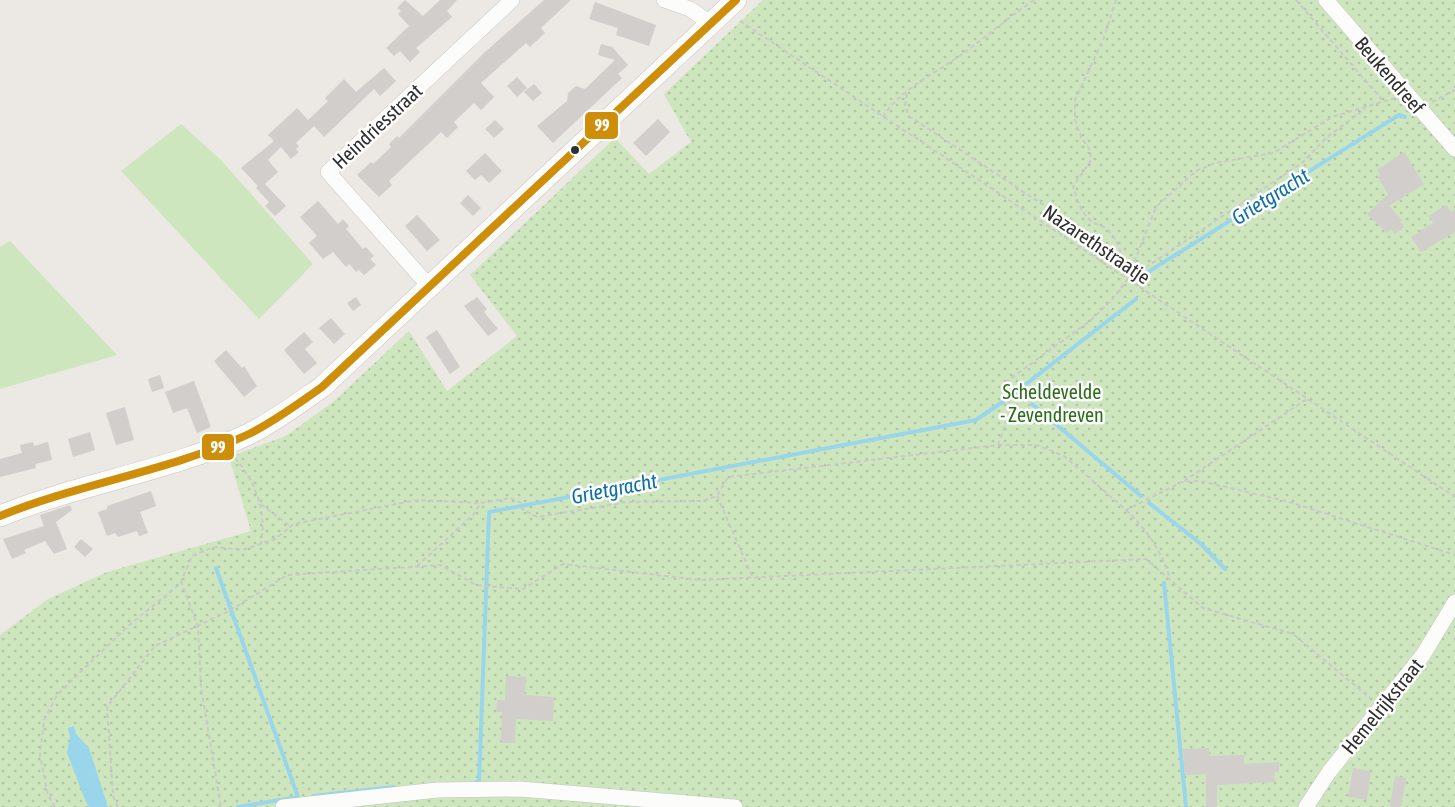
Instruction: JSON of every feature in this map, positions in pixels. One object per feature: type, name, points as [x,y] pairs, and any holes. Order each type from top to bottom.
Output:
[{"type":"street","name":"Heindriesstraat","points":[[429,286],[328,171],[512,0]]},
{"type":"street","points":[[664,0],[690,9],[710,23]]},
{"type":"street","name":"Beukendreef","points":[[1326,0],[1455,149]]},
{"type":"street","points":[[0,516],[229,441],[250,433],[288,411],[322,387],[731,4]]},
{"type":"street","name":"Hemelrijkstraat","points":[[1306,807],[1316,789],[1423,655],[1455,602]]},
{"type":"street","points":[[283,807],[437,790],[520,789],[735,807]]},
{"type":"path","points":[[883,117],[888,108],[924,77],[951,61],[1034,0]]},
{"type":"path","points":[[1116,0],[1103,40],[1074,100],[1075,120],[1082,139],[1092,151],[1090,162],[1073,186],[1080,206],[1090,220],[1107,229],[1118,243],[1123,267],[1122,277]]},
{"type":"path","points":[[1296,0],[1385,103]]},
{"type":"path","name":"Nazarethstraatje","points":[[731,4],[741,22],[1455,497]]},
{"type":"path","points":[[1419,107],[1455,90]]},
{"type":"path","points":[[998,445],[1012,406],[1004,396],[1008,380],[1091,320],[1113,300],[1127,280],[1156,207],[1196,171],[1215,163],[1273,153],[1332,117],[1385,103],[1404,91]]},
{"type":"path","points":[[907,94],[905,105],[909,116],[1069,222],[1123,267]]},
{"type":"path","points":[[1127,280],[1302,163],[1327,137],[1366,108]]},
{"type":"path","points":[[1126,510],[1182,482],[1307,399]]},
{"type":"path","points":[[229,441],[235,458],[248,474],[261,504],[264,526],[261,544]]},
{"type":"path","points":[[55,807],[48,795],[40,755],[44,720],[57,694],[128,626],[181,581],[192,556],[213,547],[242,550],[275,539],[291,527],[357,510],[417,500],[481,503],[510,498],[521,503],[522,509],[537,517],[628,502],[702,501],[717,496],[728,477],[998,445],[1037,445],[1064,456],[1147,530],[1161,552],[1171,581]]},
{"type":"path","points":[[1182,482],[1200,481],[1286,501],[1455,555]]},
{"type":"path","points":[[717,496],[753,578]]},
{"type":"path","points":[[417,567],[473,515],[481,503]]},
{"type":"path","points":[[261,504],[282,523],[291,527]]},
{"type":"path","points":[[118,807],[113,796],[107,707],[155,646],[229,611],[287,575],[441,565],[481,586],[523,589],[563,564],[700,580],[1146,559],[1203,608],[1293,634],[1381,707]]},
{"type":"path","points":[[181,581],[198,627],[201,688],[221,807]]},
{"type":"green space","name":"Scheldevelde - Zevendreven","points":[[763,0],[1455,0],[1455,807],[0,807],[0,635],[48,599],[107,572],[251,531],[229,457],[286,436],[333,402],[409,331],[447,391],[517,336],[470,275],[615,138],[649,174],[691,142],[664,94]]},
{"type":"green space","points":[[181,124],[221,160],[313,264],[259,319],[121,171]]},
{"type":"green space","points":[[10,241],[117,355],[0,389],[0,247]]},
{"type":"water","points":[[74,726],[76,734],[89,748],[108,807],[89,807],[86,802],[67,753],[70,737],[68,728]]},
{"type":"building","points":[[405,0],[423,16],[440,0],[457,0],[447,11],[452,17],[416,48],[420,52],[410,62],[400,51],[394,56],[386,48],[409,26],[398,14],[401,11],[397,8]]},
{"type":"building","points":[[544,0],[571,0],[541,28],[545,33],[530,47],[526,43],[481,83],[494,97],[481,110],[474,103],[454,122],[458,127],[447,138],[441,132],[389,181],[392,185],[379,197],[357,175],[371,162],[373,164],[391,147],[389,144],[397,136],[399,138],[485,52]]},
{"type":"building","points":[[595,2],[656,25],[649,46],[616,35],[618,28],[589,19]]},
{"type":"building","points":[[601,44],[612,47],[628,65],[618,74],[622,78],[553,143],[537,126],[567,101],[568,93],[576,86],[585,89],[615,60],[598,55]]},
{"type":"building","points":[[384,68],[396,81],[380,96],[374,89],[324,137],[314,126],[296,143],[299,146],[296,149],[299,152],[291,159],[281,147],[268,160],[278,172],[265,184],[286,206],[275,216],[265,206],[269,202],[256,188],[258,186],[241,168],[274,141],[268,135],[297,108],[308,120],[328,101],[325,98],[344,79],[356,92]]},
{"type":"building","points":[[517,77],[527,88],[517,97],[507,86]]},
{"type":"building","points":[[534,84],[542,93],[533,101],[524,92]]},
{"type":"building","points":[[658,119],[670,132],[646,156],[633,143]]},
{"type":"building","points":[[495,120],[504,129],[494,138],[485,129]]},
{"type":"building","points":[[1404,152],[1424,184],[1389,206],[1402,220],[1400,222],[1404,227],[1395,234],[1391,229],[1387,233],[1367,214],[1388,194],[1377,176],[1380,175],[1377,170]]},
{"type":"building","points":[[485,153],[502,171],[489,183],[481,175],[475,180],[466,171]]},
{"type":"building","points":[[468,195],[481,208],[473,216],[460,203]]},
{"type":"building","points":[[318,201],[338,224],[343,219],[349,226],[346,229],[363,249],[366,247],[374,256],[370,259],[376,265],[364,275],[359,270],[356,272],[349,264],[346,267],[333,252],[323,259],[309,243],[317,236],[300,217]]},
{"type":"building","points":[[1446,205],[1451,212],[1455,209],[1455,232],[1421,252],[1411,237],[1433,223],[1429,216]]},
{"type":"building","points":[[417,215],[440,240],[427,251],[405,226]]},
{"type":"building","points":[[356,297],[361,305],[353,311],[347,303]]},
{"type":"building","points":[[477,297],[487,309],[484,312],[498,329],[488,336],[464,306]]},
{"type":"building","points":[[331,318],[345,334],[334,344],[319,328]]},
{"type":"building","points":[[437,330],[460,367],[450,374],[426,337]]},
{"type":"building","points":[[304,332],[313,342],[305,349],[317,363],[304,374],[284,350]]},
{"type":"building","points":[[226,350],[242,368],[244,366],[257,386],[244,397],[214,361]]},
{"type":"building","points":[[160,375],[164,388],[152,392],[148,379]]},
{"type":"building","points":[[194,381],[211,427],[197,433],[187,408],[173,413],[165,392]]},
{"type":"building","points":[[125,407],[134,440],[116,445],[106,413]]},
{"type":"building","points":[[90,432],[95,450],[73,457],[68,439]]},
{"type":"building","points":[[33,442],[34,446],[48,442],[52,460],[35,464],[36,468],[0,477],[0,459],[22,453],[20,445]]},
{"type":"building","points":[[151,491],[156,506],[140,512],[148,533],[139,536],[137,531],[118,537],[115,533],[107,536],[98,512],[107,509],[107,506]]},
{"type":"building","points":[[70,505],[72,510],[56,522],[67,549],[54,554],[45,541],[24,550],[26,553],[12,559],[3,539],[44,526],[40,515]]},
{"type":"building","points":[[81,539],[93,549],[85,557],[74,547]]},
{"type":"building","points":[[506,676],[526,677],[525,695],[554,697],[553,721],[516,719],[515,743],[501,743],[502,712],[496,712],[497,700],[505,700]]},
{"type":"building","points":[[1209,748],[1209,756],[1244,755],[1244,764],[1279,762],[1279,772],[1274,772],[1275,782],[1217,785],[1217,807],[1206,807],[1206,774],[1185,775],[1183,749]]},
{"type":"building","points":[[1353,768],[1371,771],[1367,800],[1348,797]]},
{"type":"building","points":[[1395,776],[1406,778],[1401,807],[1390,807]]},
{"type":"waterway","name":"Grietgracht","points":[[1137,279],[1399,115],[1405,117]]},
{"type":"waterway","name":"Grietgracht","points":[[1012,395],[1136,299]]},
{"type":"waterway","name":"Grietgracht","points":[[476,782],[479,782],[489,512],[976,420],[1004,401]]},
{"type":"waterway","points":[[1032,404],[1141,496]]},
{"type":"waterway","points":[[1149,503],[1201,544],[1225,569]]},
{"type":"waterway","points":[[216,568],[298,797],[238,807]]},
{"type":"waterway","points":[[1164,583],[1186,807]]},
{"type":"waterway","points":[[313,796],[394,787]]},
{"type":"transit line","name":"99","points":[[0,516],[62,494],[157,468],[219,447],[259,429],[305,399],[322,387],[736,0]]}]
